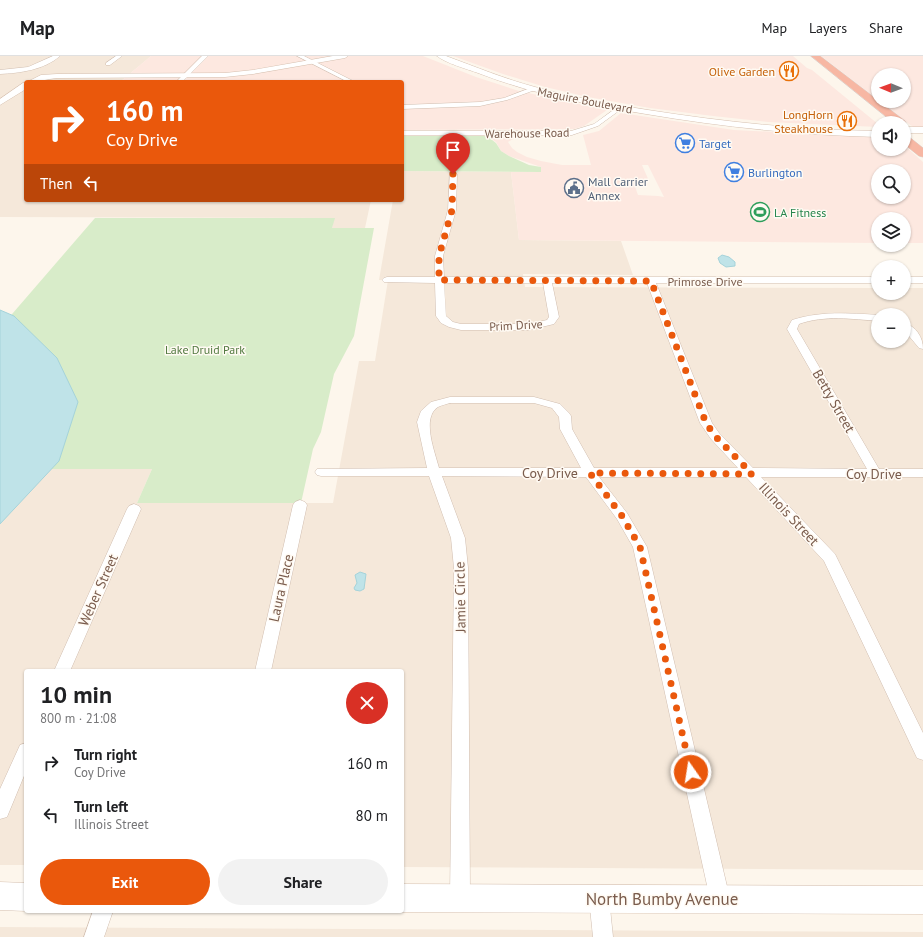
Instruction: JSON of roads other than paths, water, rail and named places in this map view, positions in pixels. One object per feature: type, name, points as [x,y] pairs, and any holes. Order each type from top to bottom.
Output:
[{"type":"highway","points":[[809,57],[815,66],[877,116]]},
{"type":"highway","points":[[809,57],[829,67],[891,116]]},
{"type":"highway","points":[[815,66],[827,70],[853,90],[862,93]]},
{"type":"highway","points":[[911,132],[923,154]]},
{"type":"street","points":[[0,72],[42,66],[57,56]]},
{"type":"street","points":[[108,64],[119,56]]},
{"type":"street","points":[[182,79],[205,56]]},
{"type":"street","points":[[300,56],[348,80]]},
{"type":"street","name":"Maguire Boulevard","points":[[440,56],[500,79],[533,89],[669,116],[822,132],[871,134]]},
{"type":"street","points":[[36,80],[44,77],[57,76],[182,79],[241,76],[348,57]]},
{"type":"street","points":[[0,103],[24,86]]},
{"type":"street","points":[[404,106],[480,104],[505,99],[533,89]]},
{"type":"street","name":"Warehouse Road","points":[[404,133],[572,133],[596,125],[621,107]]},
{"type":"street","name":"Maguire Boulevard","points":[[736,124],[871,129]]},
{"type":"street","points":[[439,280],[439,256],[452,210],[453,174]]},
{"type":"street","name":"Primrose Drive","points":[[388,280],[871,280]]},
{"type":"street","name":"Prim Drive","points":[[439,280],[441,316],[445,321],[452,325],[461,327],[541,326],[551,322],[554,317],[547,280]]},
{"type":"street","points":[[911,280],[923,280]]},
{"type":"street","name":"Illinois Street","points":[[651,281],[706,423],[715,436],[830,558],[923,752]]},
{"type":"street","name":"Betty Street","points":[[871,318],[804,318],[795,322],[792,329],[876,474]]},
{"type":"street","points":[[911,331],[923,346]]},
{"type":"street","name":"Jamie Circle","points":[[460,899],[461,568],[458,538],[434,473],[423,422],[427,411],[435,404],[450,400],[463,399],[534,400],[556,406],[565,416],[566,429],[590,473],[622,516],[640,547],[720,899]]},
{"type":"street","name":"Coy Drive","points":[[321,472],[922,474]]},
{"type":"street","name":"Laura Place","points":[[263,669],[300,505]]},
{"type":"street","name":"Weber Street","points":[[63,669],[134,509]]},
{"type":"street","points":[[0,810],[24,756]]},
{"type":"street","points":[[0,896],[24,897]]},
{"type":"street","name":"North Bumby Avenue","points":[[404,898],[923,900]]},
{"type":"street","points":[[599,898],[603,937]]},
{"type":"street","points":[[94,937],[102,913]]},
{"type":"water","points":[[722,255],[729,257],[735,262],[735,266],[726,267],[720,263],[718,258]]},
{"type":"water","points":[[0,310],[14,316],[57,358],[78,402],[59,461],[0,524]]},
{"type":"water","points":[[360,572],[366,574],[364,589],[360,591],[355,590],[354,588],[357,583],[355,575]]},
{"type":"place","name":"Olive Garden","points":[[789,71]]},
{"type":"place","name":"LongHorn Steakhouse","points":[[847,121]]},
{"type":"place","name":"Target","points":[[685,143]]},
{"type":"place","name":"Burlington","points":[[734,172]]},
{"type":"place","name":"Mall Carrier Annex","points":[[574,188]]},
{"type":"place","name":"LA Fitness","points":[[760,212]]},
{"type":"park label","name":"Lake Druid Park","points":[[205,349]]}]
